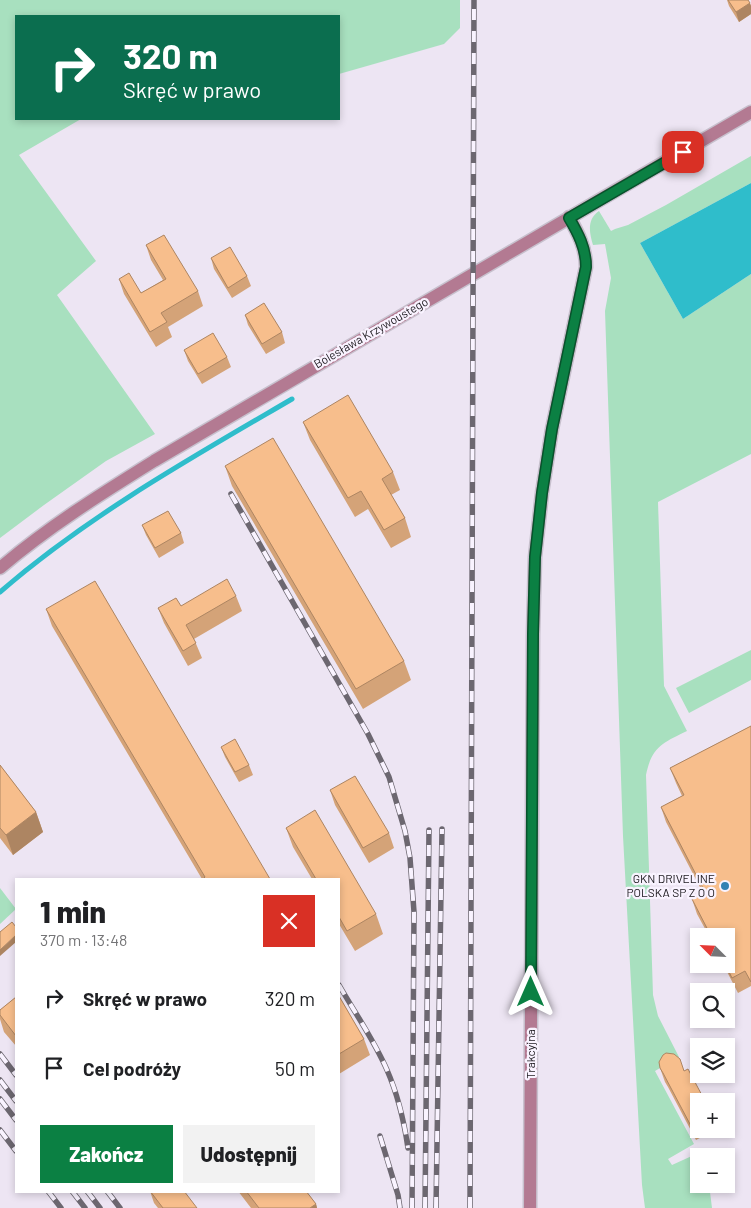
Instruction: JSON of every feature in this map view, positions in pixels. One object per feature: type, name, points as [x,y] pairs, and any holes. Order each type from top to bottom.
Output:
[{"type":"street","name":"Bolesława Krzywoustego","points":[[0,568],[52,527],[96,496],[751,112]]},
{"type":"street","name":"Trakcyjna","points":[[530,1208],[535,557],[552,429],[586,267],[585,252],[569,218]]},
{"type":"green space","points":[[0,0],[460,0],[460,28],[444,44],[340,74],[340,15],[15,15],[15,120],[79,120],[19,155],[96,261],[57,295],[155,434],[106,461],[0,538]]},
{"type":"green space","points":[[751,156],[751,183],[640,243],[683,319],[751,274],[751,454],[658,502],[664,686],[687,731],[671,739],[655,751],[648,765],[646,775],[653,995],[658,1016],[679,1057],[655,1071],[694,1144],[668,1159],[672,1165],[690,1157],[690,1193],[710,1193],[712,1208],[645,1208],[642,1185],[623,836],[605,311],[611,278],[605,244],[593,245],[590,226],[592,218],[599,211],[611,231],[628,225]]},
{"type":"green space","points":[[751,650],[751,680],[689,713],[676,688]]},
{"type":"green space","points":[[0,888],[15,910],[0,924]]},
{"type":"water","points":[[751,183],[751,274],[683,319],[640,243]]},
{"type":"building","points":[[728,0],[748,0],[750,3],[736,12]]},
{"type":"building","points":[[164,235],[198,291],[161,313],[167,322],[150,332],[119,279],[129,273],[141,293],[166,279],[146,245]]},
{"type":"building","points":[[230,247],[247,276],[228,288],[211,258]]},
{"type":"building","points":[[264,303],[282,332],[262,344],[245,315]]},
{"type":"building","points":[[213,333],[227,357],[198,374],[184,350]]},
{"type":"building","points":[[348,395],[393,472],[382,479],[405,518],[384,530],[361,491],[348,498],[303,422]]},
{"type":"building","points":[[273,438],[404,661],[356,689],[225,466]]},
{"type":"building","points":[[168,511],[181,533],[155,548],[142,525]]},
{"type":"building","points":[[227,579],[236,596],[186,625],[196,643],[183,651],[158,608],[176,598],[181,606]]},
{"type":"building","points":[[95,581],[269,878],[204,878],[46,609]]},
{"type":"building","name":"GKN DRIVELINE POLSKA SP Z O O","points":[[751,726],[751,982],[745,971],[732,978],[730,973],[735,973],[735,928],[707,928],[692,899],[705,892],[661,807],[684,795],[670,768]]},
{"type":"building","points":[[235,739],[249,765],[235,772],[221,747]]},
{"type":"building","points":[[0,765],[36,812],[6,835],[0,828]]},
{"type":"building","points":[[355,776],[389,833],[363,848],[330,790]]},
{"type":"building","points":[[315,810],[376,914],[347,931],[340,919],[340,878],[315,878],[286,828]]},
{"type":"building","points":[[12,922],[15,926],[15,936],[0,950],[0,932]]},
{"type":"building","points":[[15,998],[15,1035],[0,1015],[0,1010]]},
{"type":"building","points":[[340,998],[364,1039],[340,1053]]},
{"type":"building","points":[[666,1053],[674,1054],[680,1059],[684,1071],[688,1069],[690,1073],[690,1083],[695,1083],[701,1093],[690,1093],[690,1124],[660,1068],[659,1062]]},
{"type":"building","points":[[152,1193],[186,1193],[197,1208],[163,1208]]},
{"type":"building","points":[[248,1193],[308,1193],[316,1204],[310,1208],[259,1208]]},
{"type":"waterway","points":[[0,592],[34,564],[105,513],[179,466],[292,399]]},
{"type":"railway","points":[[470,1208],[474,0]]},
{"type":"railway","points":[[231,494],[368,734],[389,777],[405,831],[410,858],[414,912],[412,1208]]},
{"type":"railway","points":[[436,1208],[442,829]]},
{"type":"railway","points":[[425,1208],[429,830]]},
{"type":"railway","points":[[340,987],[387,1070],[400,1108],[408,1148]]},
{"type":"railway","points":[[0,1054],[15,1074]]},
{"type":"railway","points":[[0,1080],[15,1100]]},
{"type":"railway","points":[[0,1099],[15,1119]]},
{"type":"railway","points":[[0,1130],[15,1150]]},
{"type":"railway","points":[[380,1136],[398,1195],[400,1208]]},
{"type":"railway","points":[[50,1193],[61,1208]]},
{"type":"railway","points":[[74,1193],[85,1208]]},
{"type":"railway","points":[[89,1193],[100,1208]]},
{"type":"railway","points":[[109,1193],[120,1208]]},
{"type":"place","name":"GKN DRIVELINE POLSKA SP Z O O","points":[[725,886]]},
{"type":"route","points":[[531,992],[535,557],[552,429],[586,267],[585,252],[569,218],[683,152]]}]
